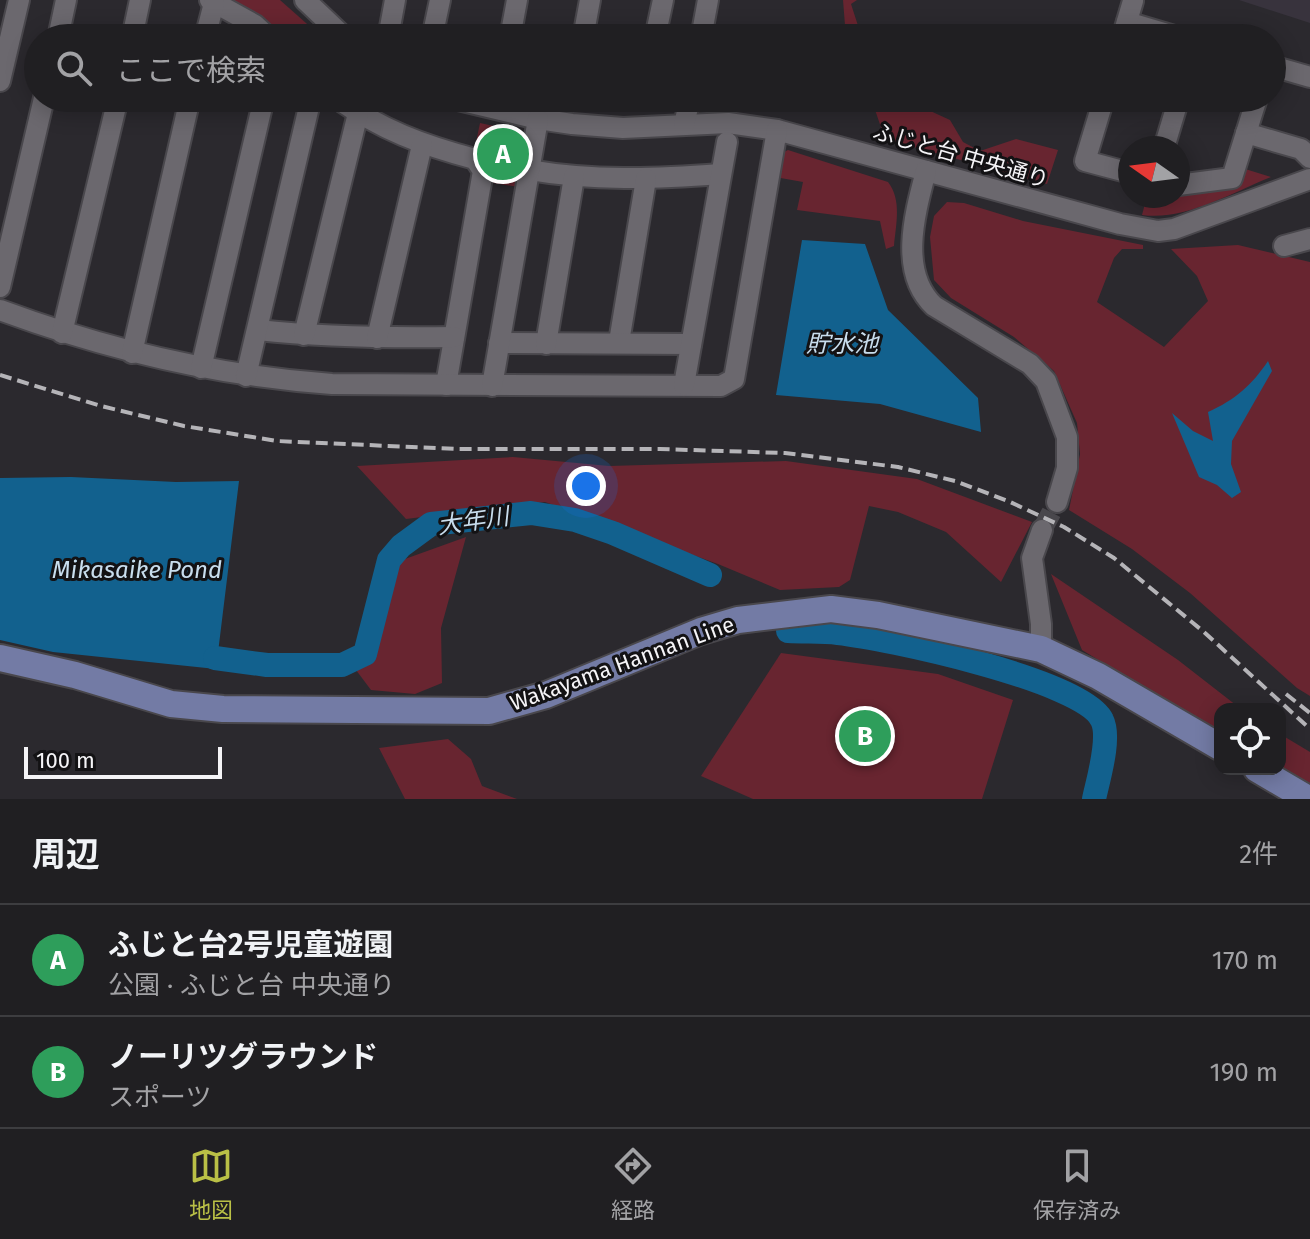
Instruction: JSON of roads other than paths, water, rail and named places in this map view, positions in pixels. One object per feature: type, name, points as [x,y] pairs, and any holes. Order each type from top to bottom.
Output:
[{"type":"main road","name":"Wakayama Hannan Line","points":[[0,658],[75,675],[171,704],[223,709],[489,711],[546,695],[701,631],[772,614],[831,609],[1041,649],[1098,676],[1214,744]]},
{"type":"main road","points":[[1267,775],[1308,799]]},
{"type":"street","points":[[0,81],[19,0]]},
{"type":"street","points":[[61,24],[66,0]]},
{"type":"street","points":[[135,24],[140,0]]},
{"type":"street","points":[[305,0],[326,24]]},
{"type":"street","points":[[435,24],[440,0]]},
{"type":"street","points":[[513,24],[517,0]]},
{"type":"street","points":[[586,24],[590,0]]},
{"type":"street","points":[[658,24],[663,0]]},
{"type":"street","points":[[704,24],[708,0]]},
{"type":"street","points":[[208,24],[212,1],[253,24]]},
{"type":"street","points":[[1126,24],[1133,1]]},
{"type":"street","points":[[389,24],[391,2]]},
{"type":"street","points":[[1286,70],[1310,77]]},
{"type":"street","points":[[0,287],[41,112]]},
{"type":"street","points":[[62,333],[115,112]]},
{"type":"street","points":[[132,353],[187,112]]},
{"type":"street","points":[[201,368],[261,112]]},
{"type":"street","points":[[246,376],[308,112]]},
{"type":"street","name":"ふじと台 中央通り","points":[[509,112],[538,119],[623,128],[728,123],[777,130],[1120,224],[1158,231],[1189,225],[1310,179]]},
{"type":"street","points":[[684,125],[687,112]]},
{"type":"street","points":[[1100,112],[1085,161],[1118,170]]},
{"type":"street","points":[[1168,136],[1175,112]]},
{"type":"street","points":[[1190,183],[1232,178],[1253,112]]},
{"type":"street","points":[[304,335],[358,113],[422,145],[475,159],[483,171],[446,385]]},
{"type":"street","points":[[492,386],[538,119]]},
{"type":"street","points":[[0,310],[62,333],[132,353],[246,376],[332,384],[721,386],[734,379],[777,130]]},
{"type":"street","points":[[1246,133],[1301,149],[1310,158]]},
{"type":"street","points":[[684,385],[727,142]]},
{"type":"street","points":[[377,338],[422,145]]},
{"type":"street","points":[[529,170],[574,177],[646,179],[720,174]]},
{"type":"street","points":[[926,171],[916,218],[915,277],[922,294],[934,306],[1030,364],[1046,381],[1067,437],[1067,468],[1057,502]]},
{"type":"street","points":[[546,344],[574,177]]},
{"type":"street","points":[[619,342],[646,179]]},
{"type":"street","points":[[1284,246],[1310,239]]},
{"type":"street","points":[[258,330],[377,338],[454,337]]},
{"type":"street","points":[[499,343],[691,344]]},
{"type":"street","points":[[1041,649],[1041,624],[1032,558],[1042,530]]},
{"type":"water","name":"貯水池","points":[[802,240],[865,244],[888,310],[978,398],[981,432],[880,404],[776,395]]},
{"type":"water","points":[[1268,361],[1272,371],[1232,441],[1231,464],[1241,492],[1232,498],[1217,485],[1199,477],[1172,413],[1193,431],[1213,441],[1208,412],[1242,391]]},
{"type":"water","name":"Mikasaike Pond","points":[[71,477],[176,482],[239,481],[216,669],[53,652],[0,640],[0,478]]},
{"type":"waterway","name":"大年川","points":[[215,658],[267,665],[342,665],[365,654],[389,560],[401,546],[431,524],[531,513],[575,520],[710,575]]},
{"type":"waterway","name":"大年川","points":[[788,631],[838,633],[896,643],[980,663],[1060,690],[1087,705],[1102,720],[1105,737],[1103,759],[1094,799]]},
{"type":"tunnel","points":[[1042,530],[1057,502]]},
{"type":"railway","points":[[0,375],[101,406],[184,426],[277,441],[457,449],[660,449],[785,453],[898,467],[955,481],[1064,527],[1114,558],[1204,632],[1310,729]]},
{"type":"railway","points":[[1286,694],[1310,713]]},
{"type":"place","name":"ふじと台2号児童遊園","points":[[503,154]]},
{"type":"place","name":"ノーリツグラウンド","points":[[865,736]]}]
